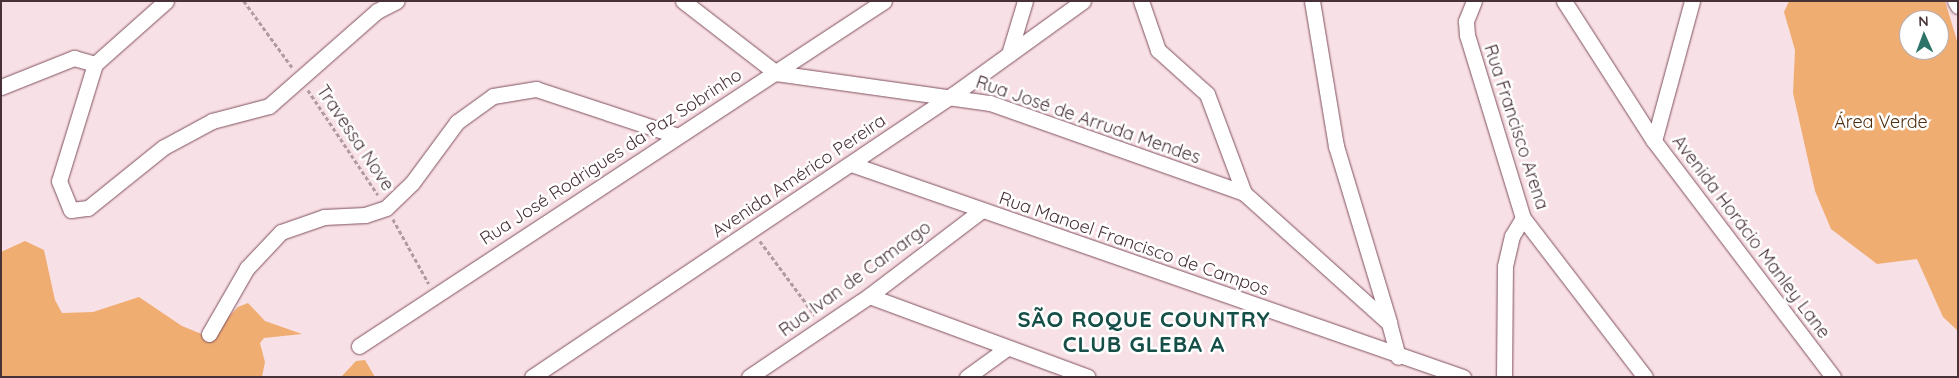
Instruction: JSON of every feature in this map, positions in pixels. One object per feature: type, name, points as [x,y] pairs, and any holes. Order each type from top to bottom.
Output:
[{"type":"street","points":[[166,1],[95,64],[59,181],[71,210],[88,208],[164,147],[212,121],[269,106],[383,6],[397,1]]},
{"type":"street","points":[[683,1],[776,73]]},
{"type":"street","name":"Rua José Rodrigues da Paz Sobrinho","points":[[359,346],[675,135],[776,73],[884,1]]},
{"type":"street","points":[[1009,54],[1025,1]]},
{"type":"street","name":"Avenida Américo Pereira","points":[[532,377],[954,94],[1083,1]]},
{"type":"street","points":[[1141,1],[1158,50],[1208,94],[1244,193]]},
{"type":"street","points":[[1312,1],[1336,146],[1398,357]]},
{"type":"street","points":[[1564,1],[1654,141]]},
{"type":"street","name":"Avenida Horácio Manley Lane","points":[[1692,1],[1654,141],[1833,377]]},
{"type":"street","name":"Rua Francisco Arena","points":[[1472,2],[1467,36],[1523,218],[1645,377]]},
{"type":"street","points":[[1955,2],[1958,6]]},
{"type":"street","points":[[1,86],[74,58],[95,64]]},
{"type":"street","name":"Rua José de Arruda Mendes","points":[[776,73],[954,94],[1244,193],[1389,323]]},
{"type":"street","points":[[209,334],[248,268],[281,232],[324,217],[365,215],[386,208],[401,197],[473,107],[516,89],[556,94],[675,135]]},
{"type":"street","name":"Rua Manoel Francisco de Campos","points":[[851,164],[1398,357],[1463,377]]},
{"type":"street","name":"Rua Ivan de Camargo","points":[[749,377],[869,296],[982,210]]},
{"type":"street","points":[[1504,377],[1505,266],[1512,236],[1523,218]]},
{"type":"street","points":[[869,296],[1088,377]]},
{"type":"street","points":[[967,377],[1007,348]]},
{"type":"path","name":"Travessa Nove","points":[[244,1],[300,78],[386,208],[435,295]]},
{"type":"path","points":[[752,230],[824,326]]},
{"type":"green space","name":"Área Verde","points":[[1789,1],[1945,1],[1948,10],[1899,10],[1899,60],[1949,60],[1949,14],[1958,44],[1958,331],[1943,317],[1917,259],[1877,264],[1831,229],[1815,191],[1793,93],[1795,50],[1784,12]]},
{"type":"green space","points":[[25,241],[44,250],[55,300],[62,313],[93,312],[139,297],[182,326],[209,337],[238,307],[248,303],[265,321],[302,334],[264,338],[260,343],[265,362],[262,377],[1,377],[1,252]]},
{"type":"green space","points":[[365,360],[375,377],[341,377],[356,361]]},
{"type":"district","name":"SÃO ROQUE COUNTRY CLUB GLEBA A","points":[[1144,332]]}]
